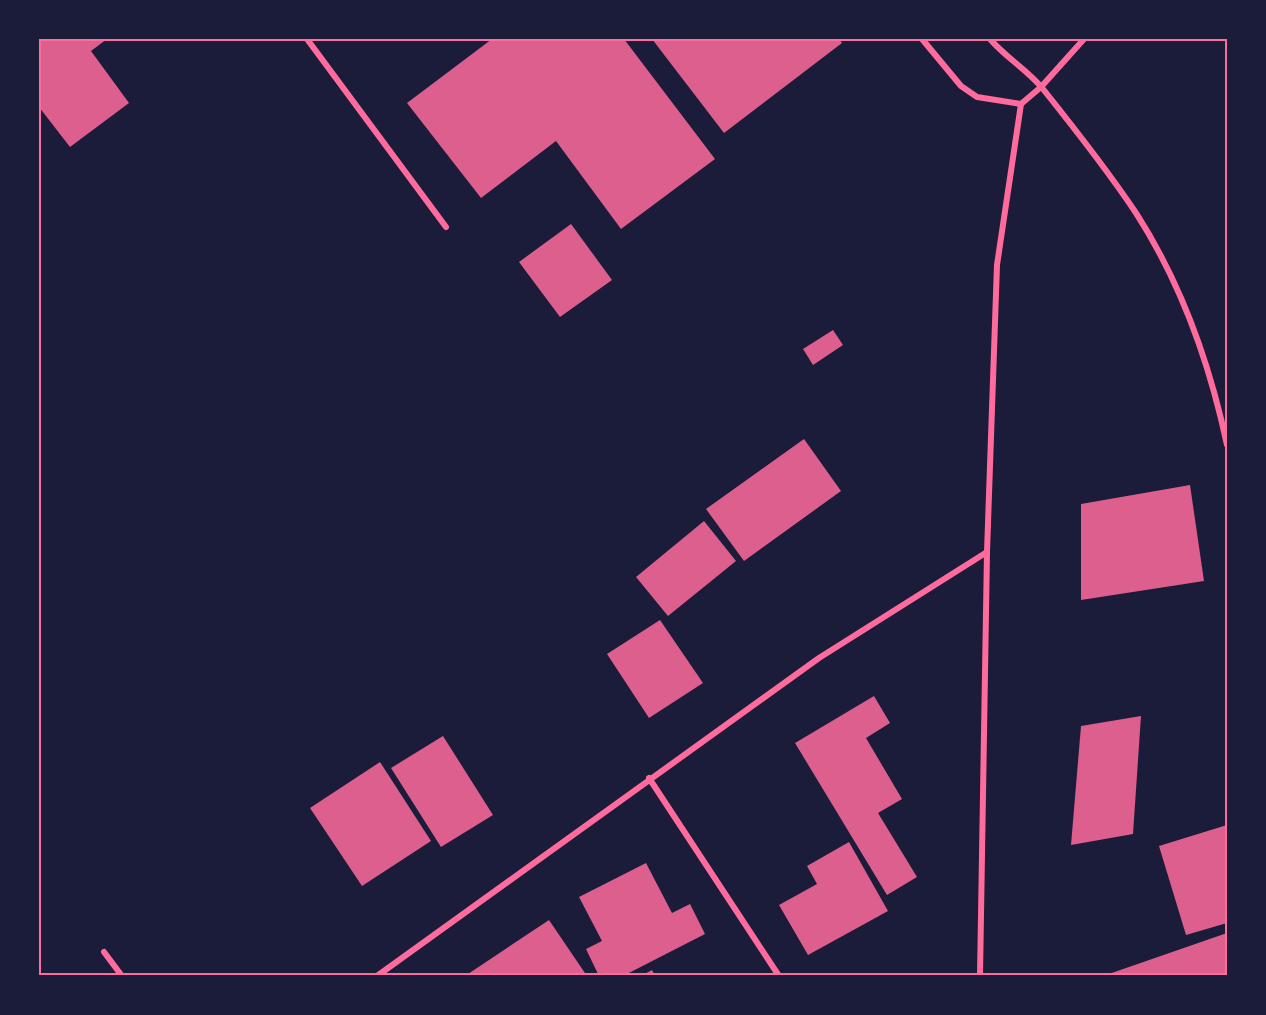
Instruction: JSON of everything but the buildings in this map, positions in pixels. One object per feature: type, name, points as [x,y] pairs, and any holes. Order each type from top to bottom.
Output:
[{"type":"street","points":[[307,39],[446,227]]},
{"type":"street","points":[[922,39],[961,86],[977,97],[1022,104]]},
{"type":"street","points":[[990,39],[1041,87],[1136,213],[1171,276],[1200,345],[1227,445]]},
{"type":"street","points":[[980,976],[987,552],[998,265],[1022,104],[1041,87],[1084,39]]},
{"type":"street","points":[[377,976],[649,778],[819,658],[987,552]]},
{"type":"street","points":[[649,778],[779,976]]},
{"type":"street","points":[[104,952],[122,976]]}]
